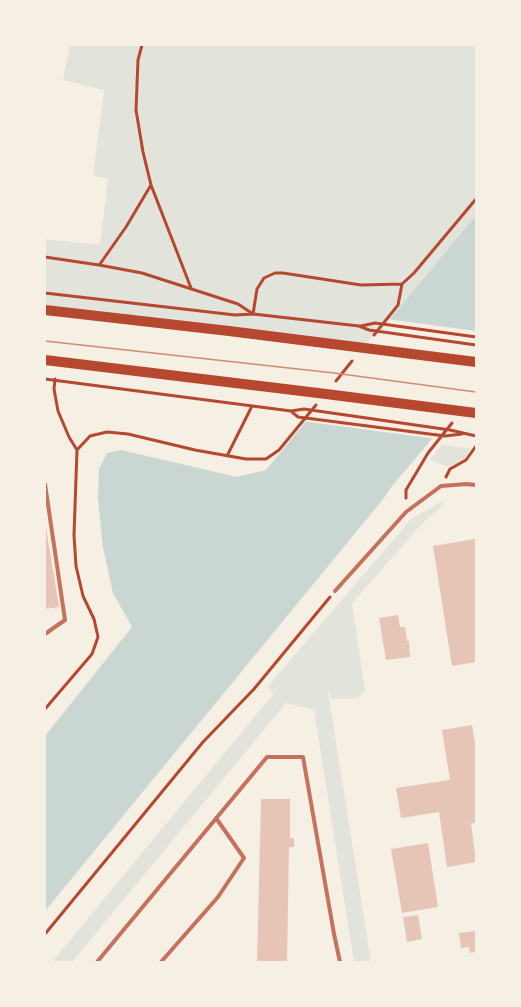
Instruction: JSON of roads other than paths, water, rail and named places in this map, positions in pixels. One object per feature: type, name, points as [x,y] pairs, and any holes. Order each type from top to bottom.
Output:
[{"type":"main road","points":[[45,310],[476,362]]},
{"type":"main road","points":[[45,360],[471,412]]},
{"type":"lane","points":[[45,484],[65,620],[45,634]]},
{"type":"lane","points":[[335,591],[406,512],[441,486],[476,485]]},
{"type":"lane","points":[[97,962],[267,757],[303,757],[340,962]]},
{"type":"lane","points":[[162,962],[218,897],[244,858],[216,818]]},
{"type":"tram line","points":[[45,341],[334,373],[476,392]]}]
